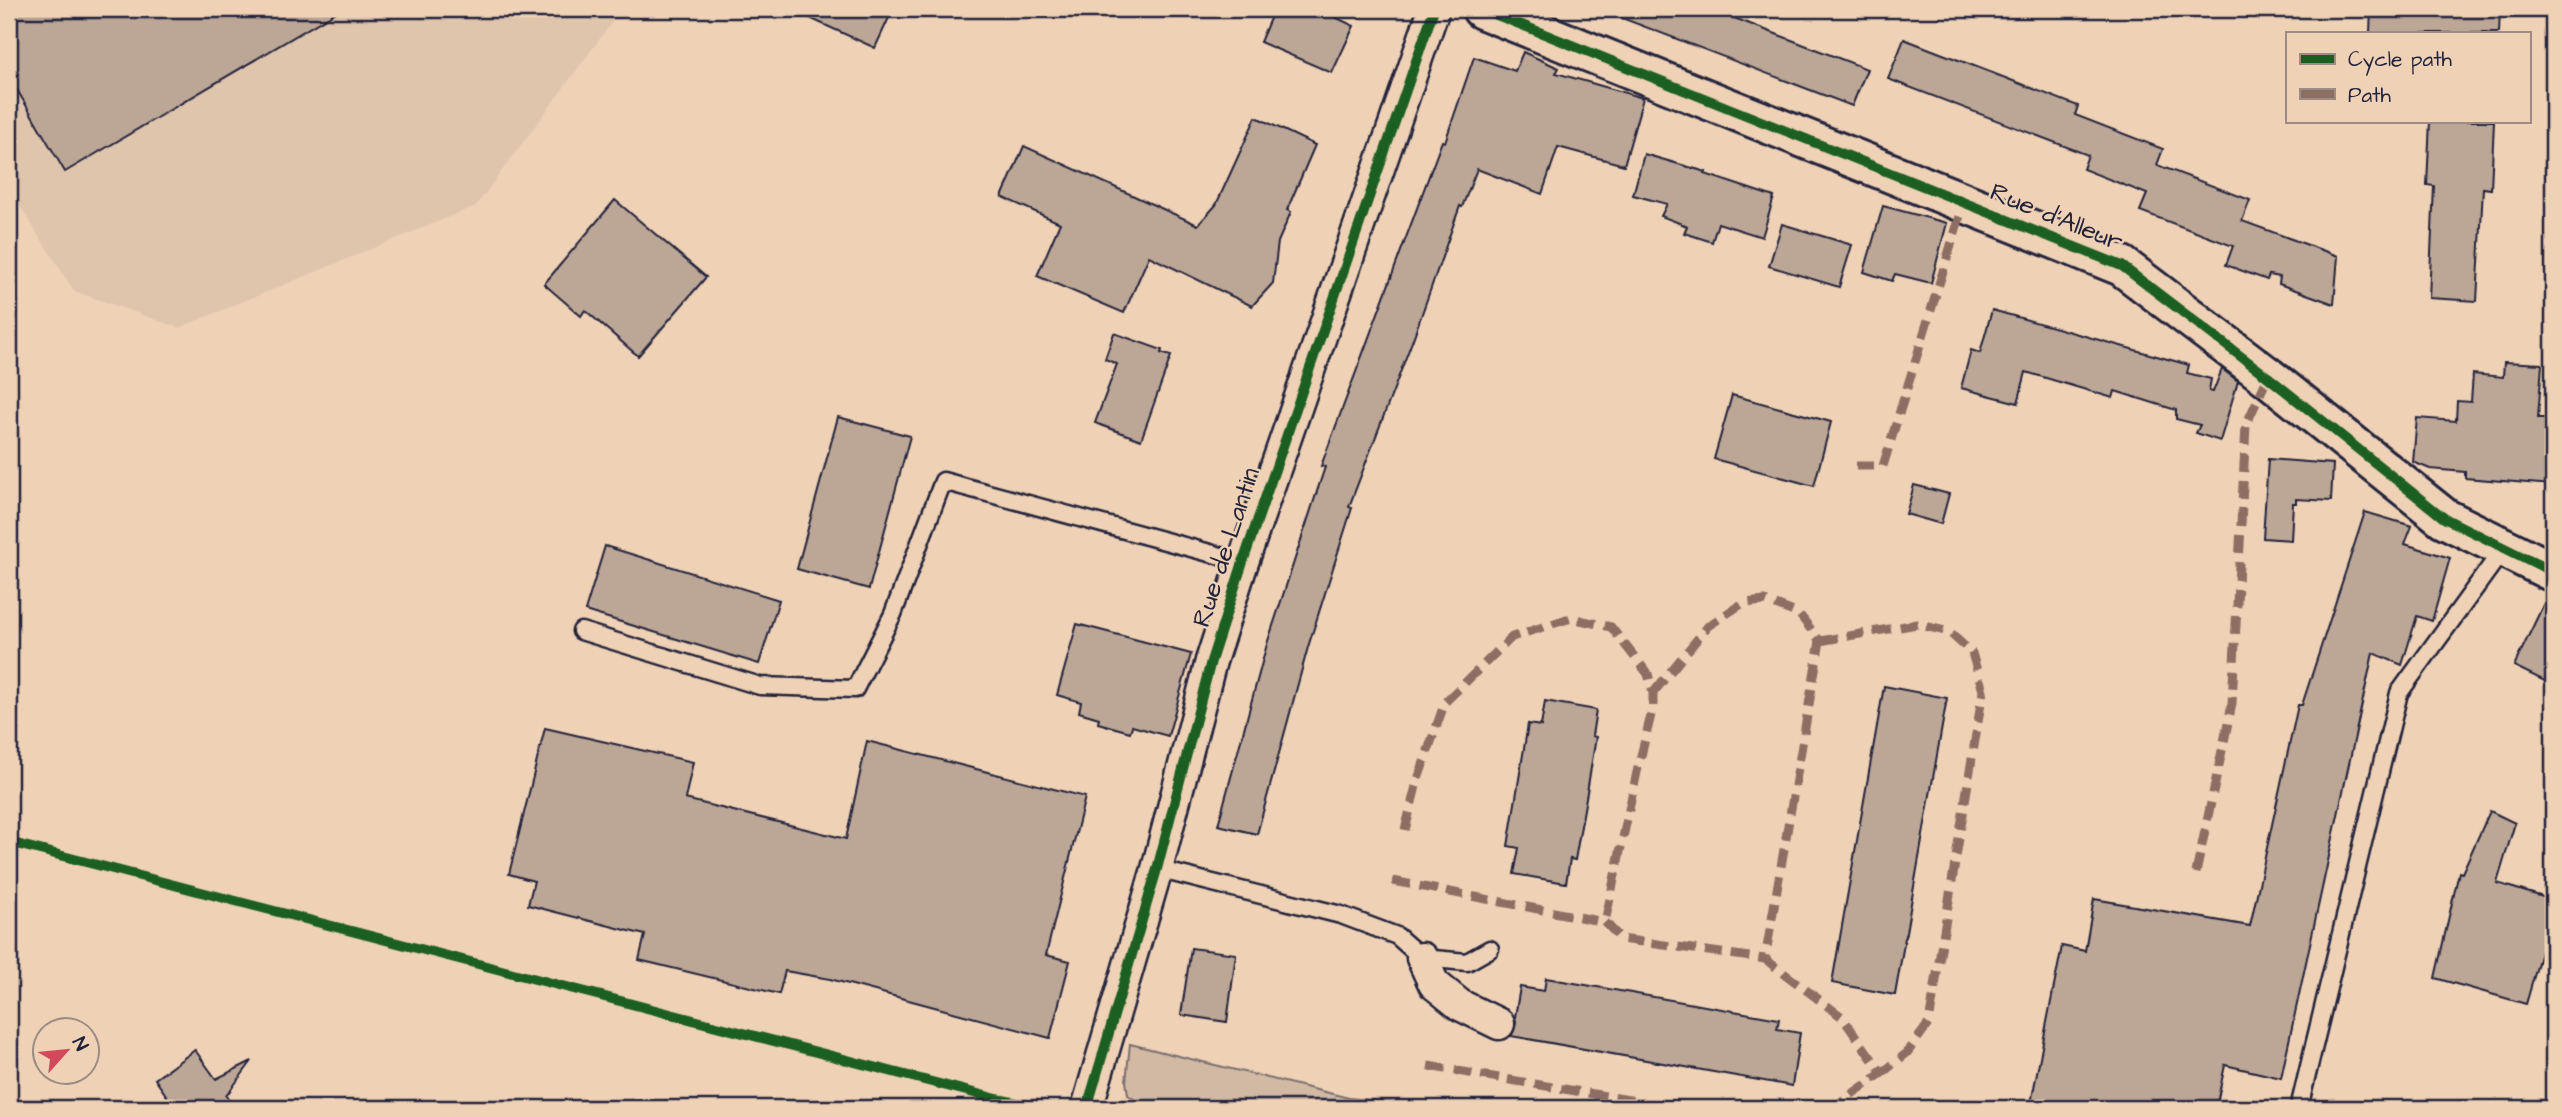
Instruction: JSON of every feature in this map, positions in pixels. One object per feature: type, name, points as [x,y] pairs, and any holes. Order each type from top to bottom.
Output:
[{"type":"street","name":"Rue de Lantin","points":[[1087,1108],[1157,869],[1211,661],[1434,9]]},
{"type":"street","name":"Rue d'Alleur","points":[[1482,9],[2122,266],[2268,377],[2444,518],[2553,572]]},
{"type":"street","points":[[1422,958],[1434,984],[1460,1005],[1499,1024]]},
{"type":"lane","points":[[581,631],[760,686],[855,689],[893,614],[943,481],[1243,562]]},
{"type":"lane","points":[[2299,1108],[2399,693],[2504,548]]},
{"type":"lane","points":[[1157,869],[1341,915],[1397,936],[1422,958],[1467,962],[1490,949]]},
{"type":"shaded area","points":[[9,9],[622,9],[476,206],[179,328],[74,291],[9,189]]},
{"type":"shaded area","points":[[1130,1044],[1349,1098],[1446,1108],[1196,1108],[1169,1103],[1148,1108],[1128,1095],[1126,1081]]},
{"type":"building","points":[[9,9],[341,9],[65,172],[9,76]]},
{"type":"building","points":[[790,9],[893,9],[875,48]]},
{"type":"building","points":[[1274,9],[1318,9],[1354,26],[1332,73],[1260,42]]},
{"type":"building","points":[[1607,9],[1711,9],[1867,69],[1852,106],[1606,12]]},
{"type":"building","points":[[2371,9],[2500,9],[2499,32],[2370,32]]},
{"type":"building","points":[[1904,39],[2078,106],[2075,115],[2163,149],[2157,165],[2250,200],[2242,221],[2338,256],[2334,304],[2279,284],[2280,277],[2269,275],[2267,280],[2226,265],[2233,246],[2140,211],[2147,194],[2083,169],[2088,155],[1888,79]]},
{"type":"building","points":[[1523,52],[1559,68],[1556,73],[1643,98],[1624,165],[1558,147],[1542,194],[1477,169],[1462,207],[1460,206],[1349,507],[1352,508],[1308,647],[1257,834],[1218,825],[1267,644],[1325,467],[1321,466],[1442,141],[1445,142],[1474,57],[1515,71]]},
{"type":"building","points":[[1256,117],[1315,145],[1287,210],[1291,212],[1278,242],[1273,283],[1252,306],[1149,256],[1124,313],[1037,276],[1060,223],[1002,197],[1024,146],[1198,225],[1216,205]]},
{"type":"building","points":[[2430,122],[2494,122],[2491,189],[2483,188],[2477,301],[2429,298],[2434,186],[2427,185]]},
{"type":"building","points":[[1644,154],[1706,172],[1705,174],[1774,197],[1762,237],[1718,223],[1712,242],[1684,233],[1687,226],[1661,216],[1667,204],[1633,195]]},
{"type":"building","points":[[615,200],[706,277],[638,356],[585,310],[581,316],[544,284]]},
{"type":"building","points":[[1883,206],[1947,223],[1931,283],[1895,274],[1892,281],[1864,272]]},
{"type":"building","points":[[1782,224],[1852,245],[1839,287],[1769,266]]},
{"type":"building","points":[[1992,310],[2189,365],[2187,373],[2211,379],[2209,391],[2213,392],[2222,369],[2238,381],[2220,441],[2196,433],[2200,425],[2176,419],[2176,410],[2115,391],[2113,398],[2026,372],[2018,403],[1961,388],[1971,350],[1980,353]]},
{"type":"building","points":[[1114,333],[1162,350],[1161,353],[1171,356],[1141,440],[1095,423],[1117,364],[1105,359]]},
{"type":"building","points":[[2504,362],[2542,364],[2538,418],[2553,418],[2553,485],[2465,478],[2465,472],[2430,469],[2413,462],[2417,418],[2456,421],[2457,401],[2471,402],[2473,374],[2503,377]]},
{"type":"building","points":[[1732,395],[1831,422],[1814,486],[1714,459]]},
{"type":"building","points":[[838,417],[910,436],[869,589],[797,569]]},
{"type":"building","points":[[2268,459],[2333,464],[2331,501],[2296,499],[2296,503],[2293,503],[2291,540],[2263,538]]},
{"type":"building","points":[[1914,485],[1949,494],[1941,524],[1906,514]]},
{"type":"building","points":[[2365,512],[2412,526],[2405,544],[2450,558],[2432,621],[2417,616],[2402,665],[2373,653],[2281,1078],[2225,1065],[2216,1108],[2030,1108],[2062,946],[2085,951],[2094,899],[2250,926],[2298,705],[2302,705]]},
{"type":"building","points":[[605,546],[779,600],[759,664],[585,611]]},
{"type":"building","points":[[2549,593],[2553,594],[2553,685],[2514,666]]},
{"type":"building","points":[[1077,624],[1191,654],[1168,736],[1132,726],[1130,732],[1098,723],[1099,718],[1079,712],[1081,702],[1057,695]]},
{"type":"building","points":[[1884,686],[1947,698],[1895,995],[1832,983]]},
{"type":"building","points":[[1545,701],[1596,710],[1592,736],[1596,737],[1587,792],[1575,860],[1570,859],[1566,883],[1514,874],[1519,848],[1508,846],[1528,724],[1541,726]]},
{"type":"building","points":[[545,728],[693,762],[685,799],[846,839],[867,741],[1085,797],[1046,955],[1070,961],[1050,1038],[830,979],[785,971],[779,994],[639,960],[645,935],[528,905],[534,881],[509,874]]},
{"type":"building","points":[[2490,811],[2515,823],[2497,883],[2553,900],[2553,911],[2526,1004],[2435,978],[2459,872],[2462,873]]},
{"type":"building","points":[[1191,948],[1236,954],[1227,1022],[1181,1015]]},
{"type":"building","points":[[1546,978],[1779,1019],[1777,1029],[1800,1033],[1792,1086],[1511,1036],[1516,1023],[1520,987],[1544,991]]},
{"type":"building","points":[[195,1050],[216,1079],[252,1061],[226,1096],[234,1108],[175,1108],[155,1079]]},
{"type":"marked path","points":[[1856,466],[1883,466],[1964,203]]},
{"type":"marked path","points":[[2196,873],[2232,704],[2246,425],[2268,377]]},
{"type":"marked path","points":[[1653,693],[1708,626],[1743,603],[1765,601],[1799,614],[1820,641],[1765,959],[1842,1017],[1882,1073],[1832,1108]]},
{"type":"marked path","points":[[1405,830],[1417,782],[1445,702],[1512,637],[1571,618],[1611,627],[1648,674],[1653,707],[1605,922]]},
{"type":"marked path","points":[[1820,641],[1917,624],[1949,632],[1972,653],[1983,691],[1929,1023],[1907,1053],[1882,1073]]},
{"type":"marked path","points":[[1393,881],[1605,922],[1621,939],[1765,959]]},
{"type":"marked path","points":[[1428,1066],[1677,1108]]},
{"type":"cycle path","points":[[1087,1108],[1157,869],[1211,661],[1434,9]]},
{"type":"cycle path","points":[[1482,9],[2122,266],[2268,377],[2444,518],[2553,572]]},
{"type":"cycle path","points":[[9,842],[997,1099],[1044,1108]]}]
